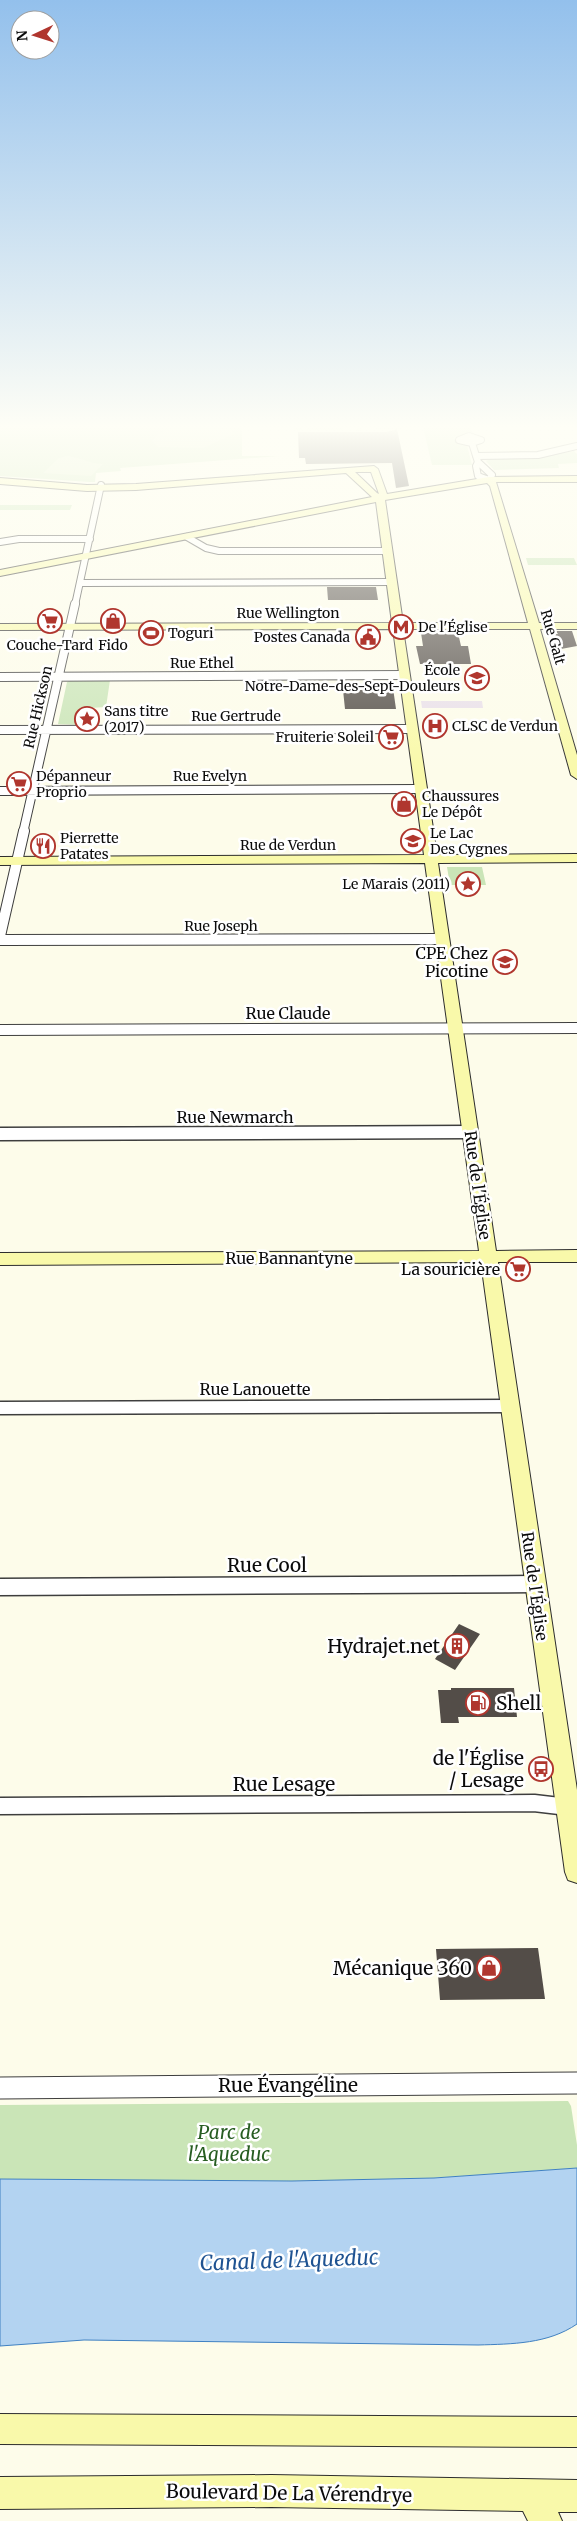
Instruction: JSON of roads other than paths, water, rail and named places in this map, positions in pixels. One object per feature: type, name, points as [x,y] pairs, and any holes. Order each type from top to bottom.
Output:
[{"type":"main road","points":[[0,573],[165,542]]},
{"type":"main road","name":"Rue de l'Église","points":[[386,542],[441,939],[456,1028],[535,1584],[574,1811],[577,1872]]},
{"type":"main road","name":"Rue Galt","points":[[510,542],[577,775]]},
{"type":"main road","name":"Rue Wellington","points":[[0,627],[577,626]]},
{"type":"main road","name":"Rue de Verdun","points":[[0,861],[577,858]]},
{"type":"main road","name":"Rue Bannantyne","points":[[0,1259],[577,1256]]},
{"type":"main road","points":[[0,2429],[577,2432]]},
{"type":"main road","name":"Boulevard De La Vérendrye","points":[[0,2493],[271,2491],[538,2508],[577,2496]]},
{"type":"street","name":"Rue Hickson","points":[[0,938],[89,542]]},
{"type":"street","points":[[195,542],[206,548],[219,551],[387,550]]},
{"type":"street","points":[[80,583],[392,582]]},
{"type":"street","name":"Rue Ethel","points":[[0,677],[404,675]]},
{"type":"street","name":"Rue Gertrude","points":[[0,730],[412,729]]},
{"type":"street","name":"Rue Evelyn","points":[[0,790],[420,789]]},
{"type":"street","name":"Rue Joseph","points":[[0,938],[441,939]]},
{"type":"street","name":"Rue Claude","points":[[0,1030],[577,1028]]},
{"type":"street","name":"Rue Newmarch","points":[[0,1134],[471,1132]]},
{"type":"street","name":"Rue Lanouette","points":[[0,1408],[510,1406]]},
{"type":"street","name":"Rue Cool","points":[[0,1587],[535,1584]]},
{"type":"street","name":"Rue Lesage","points":[[0,1806],[534,1803],[574,1811]]},
{"type":"street","name":"Rue Évangéline","points":[[0,2088],[577,2083]]},
{"type":"water","name":"Canal de l'Aqueduc","points":[[577,2168],[577,2324],[554,2336],[529,2342],[478,2345],[84,2340],[0,2346],[0,2179],[292,2181],[434,2178]]},
{"type":"place","name":"Couche-Tard","points":[[50,621]]},
{"type":"place","name":"Fido","points":[[113,621]]},
{"type":"place","name":"De l'Église","points":[[401,627]]},
{"type":"place","name":"Toguri","points":[[151,633]]},
{"type":"place","name":"Postes Canada","points":[[368,637]]},
{"type":"place","name":"École Notre-Dame-des-Sept-Douleurs","points":[[477,678]]},
{"type":"place","name":"Sans titre (2017)","points":[[87,719]]},
{"type":"place","name":"CLSC de Verdun","points":[[435,726]]},
{"type":"place","name":"Fruiterie Soleil","points":[[391,737]]},
{"type":"place","name":"Dépanneur Proprio","points":[[19,784]]},
{"type":"place","name":"Chaussures Le Dépôt","points":[[404,804]]},
{"type":"place","name":"Le Lac Des Cygnes","points":[[413,841]]},
{"type":"place","name":"Pierrette Patates","points":[[43,846]]},
{"type":"place","name":"Le Marais (2011)","points":[[468,884]]},
{"type":"place","name":"CPE Chez Picotine","points":[[505,962]]},
{"type":"place","name":"La souricière","points":[[518,1269]]},
{"type":"place","name":"Hydrajet.net","points":[[457,1646]]},
{"type":"place","name":"Shell","points":[[478,1703]]},
{"type":"place","name":"de l'Église / Lesage","points":[[541,1769]]},
{"type":"place","name":"Mécanique 360","points":[[489,1968]]},
{"type":"park label","name":"Parc de l'Aqueduc","points":[[229,2143]]}]
